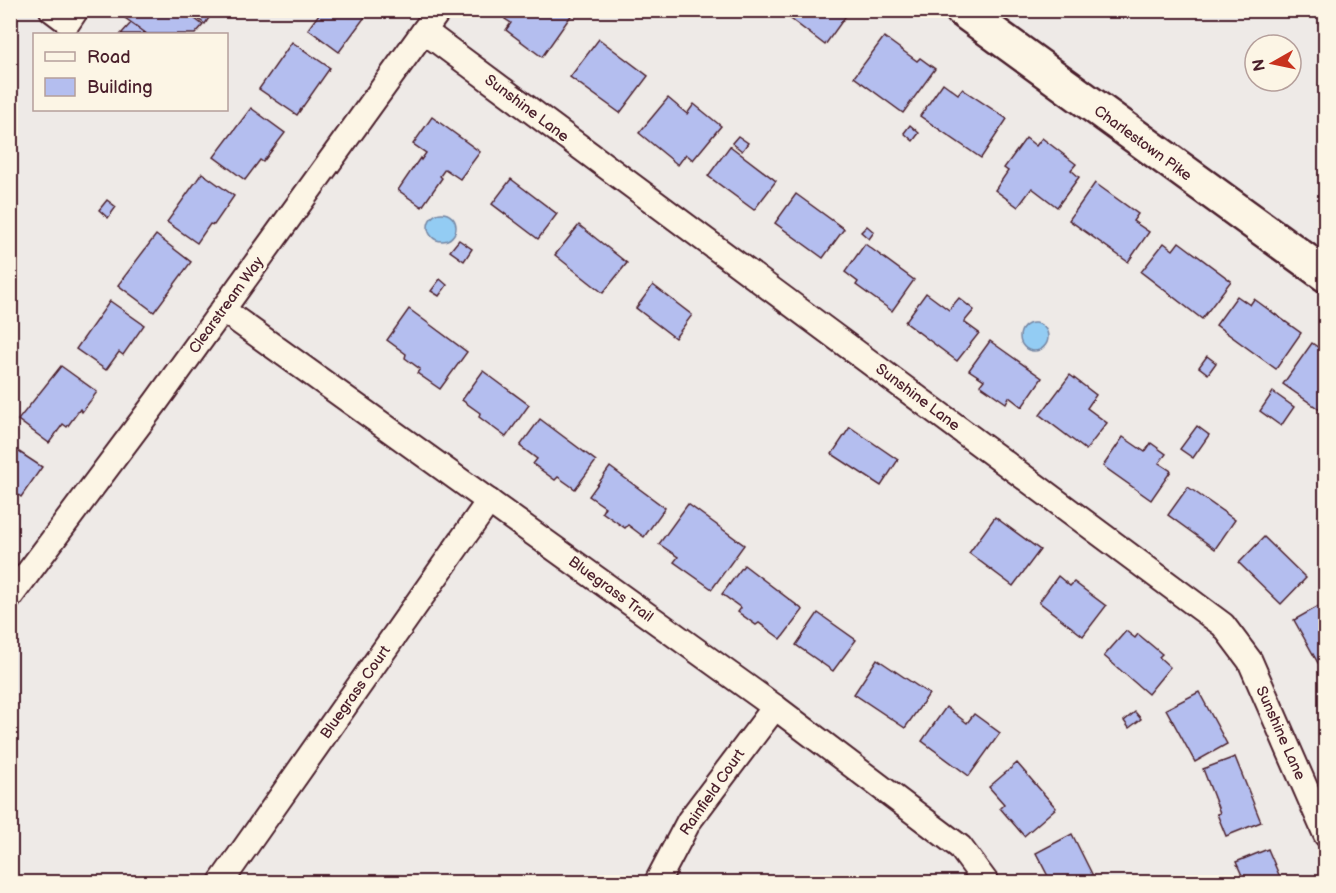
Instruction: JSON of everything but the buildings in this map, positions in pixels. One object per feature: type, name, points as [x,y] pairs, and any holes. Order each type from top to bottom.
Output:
[{"type":"street","points":[[52,10],[68,22],[76,10]]},
{"type":"street","name":"Clearstream Way","points":[[10,597],[223,310],[439,10]]},
{"type":"street","name":"Charlestown Pike","points":[[962,10],[1326,275]]},
{"type":"street","name":"Sunshine Lane","points":[[424,31],[1223,626],[1250,661],[1326,835]]},
{"type":"street","name":"Bluegrass Trail","points":[[223,310],[775,707],[960,847],[986,882]]},
{"type":"street","name":"Bluegrass Court","points":[[222,882],[489,501]]},
{"type":"street","name":"Rainfield Court","points":[[657,882],[689,821],[775,707]]},
{"type":"water","points":[[442,213],[452,217],[456,227],[452,237],[442,241],[432,237],[428,227],[432,217]]},
{"type":"water","points":[[1034,323],[1044,327],[1048,337],[1044,347],[1034,351],[1024,347],[1020,337],[1024,327]]}]
